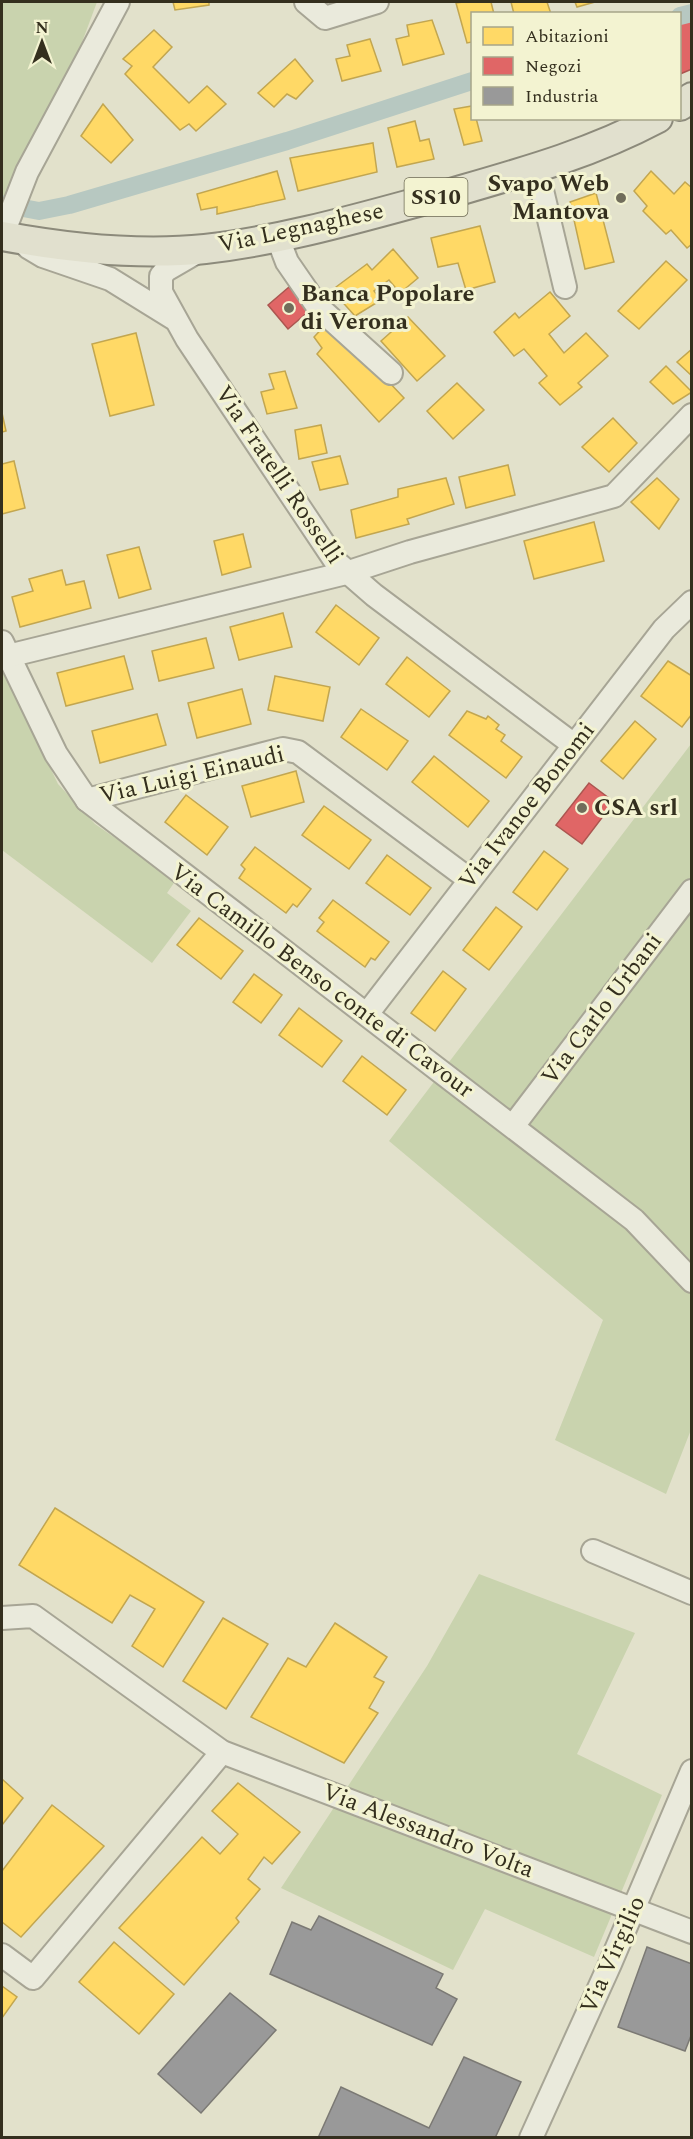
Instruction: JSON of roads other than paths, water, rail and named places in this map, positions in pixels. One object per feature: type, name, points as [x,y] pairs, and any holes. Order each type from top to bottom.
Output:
[{"type":"main road","name":"Via Legnaghese","points":[[8,225],[110,249],[205,249],[277,236],[387,211],[537,169],[614,142],[654,120]]},
{"type":"street","points":[[8,225],[69,89],[118,2]]},
{"type":"street","points":[[306,2],[325,18],[352,5],[377,2]]},
{"type":"street","points":[[537,169],[565,287]]},
{"type":"street","name":"Via Fratelli Rosselli","points":[[8,225],[44,255],[110,279],[174,319]]},
{"type":"street","points":[[277,236],[287,262],[318,307],[391,373]]},
{"type":"street","name":"Via Fratelli Rosselli","points":[[205,249],[174,264],[161,276],[161,292],[174,319],[330,554],[346,573],[374,595],[574,745]]},
{"type":"street","points":[[5,649],[346,573],[614,496],[692,415]]},
{"type":"street","points":[[374,595],[378,575],[386,560]]},
{"type":"street","name":"Via Ivanoe Bonomi","points":[[367,1014],[664,629],[692,602]]},
{"type":"street","name":"Via Camillo Benso conte di Cavour","points":[[5,649],[56,754],[87,800],[634,1220],[692,1281]]},
{"type":"street","name":"Via Luigi Einaudi","points":[[87,800],[283,749],[298,752],[470,879]]},
{"type":"street","name":"Via Carlo Urbani","points":[[513,1126],[692,891]]},
{"type":"street","points":[[593,1551],[692,1593]]},
{"type":"street","name":"Via Alessandro Volta","points":[[2,1618],[33,1616],[222,1752],[692,1932]]},
{"type":"street","points":[[2,1955],[33,1978],[222,1752]]},
{"type":"street","name":"Via Virgilio","points":[[531,2138],[633,1910],[692,1771]]},
{"type":"waterway","points":[[681,16],[692,13]]},
{"type":"waterway","points":[[2,204],[39,211],[69,205],[287,141],[471,81]]},
{"type":"place","name":"Svapo Web Mantova","points":[[621,198]]},
{"type":"place","name":"Banca Popolare di Verona","points":[[289,308]]},
{"type":"place","name":"CSA srl","points":[[582,808]]}]
